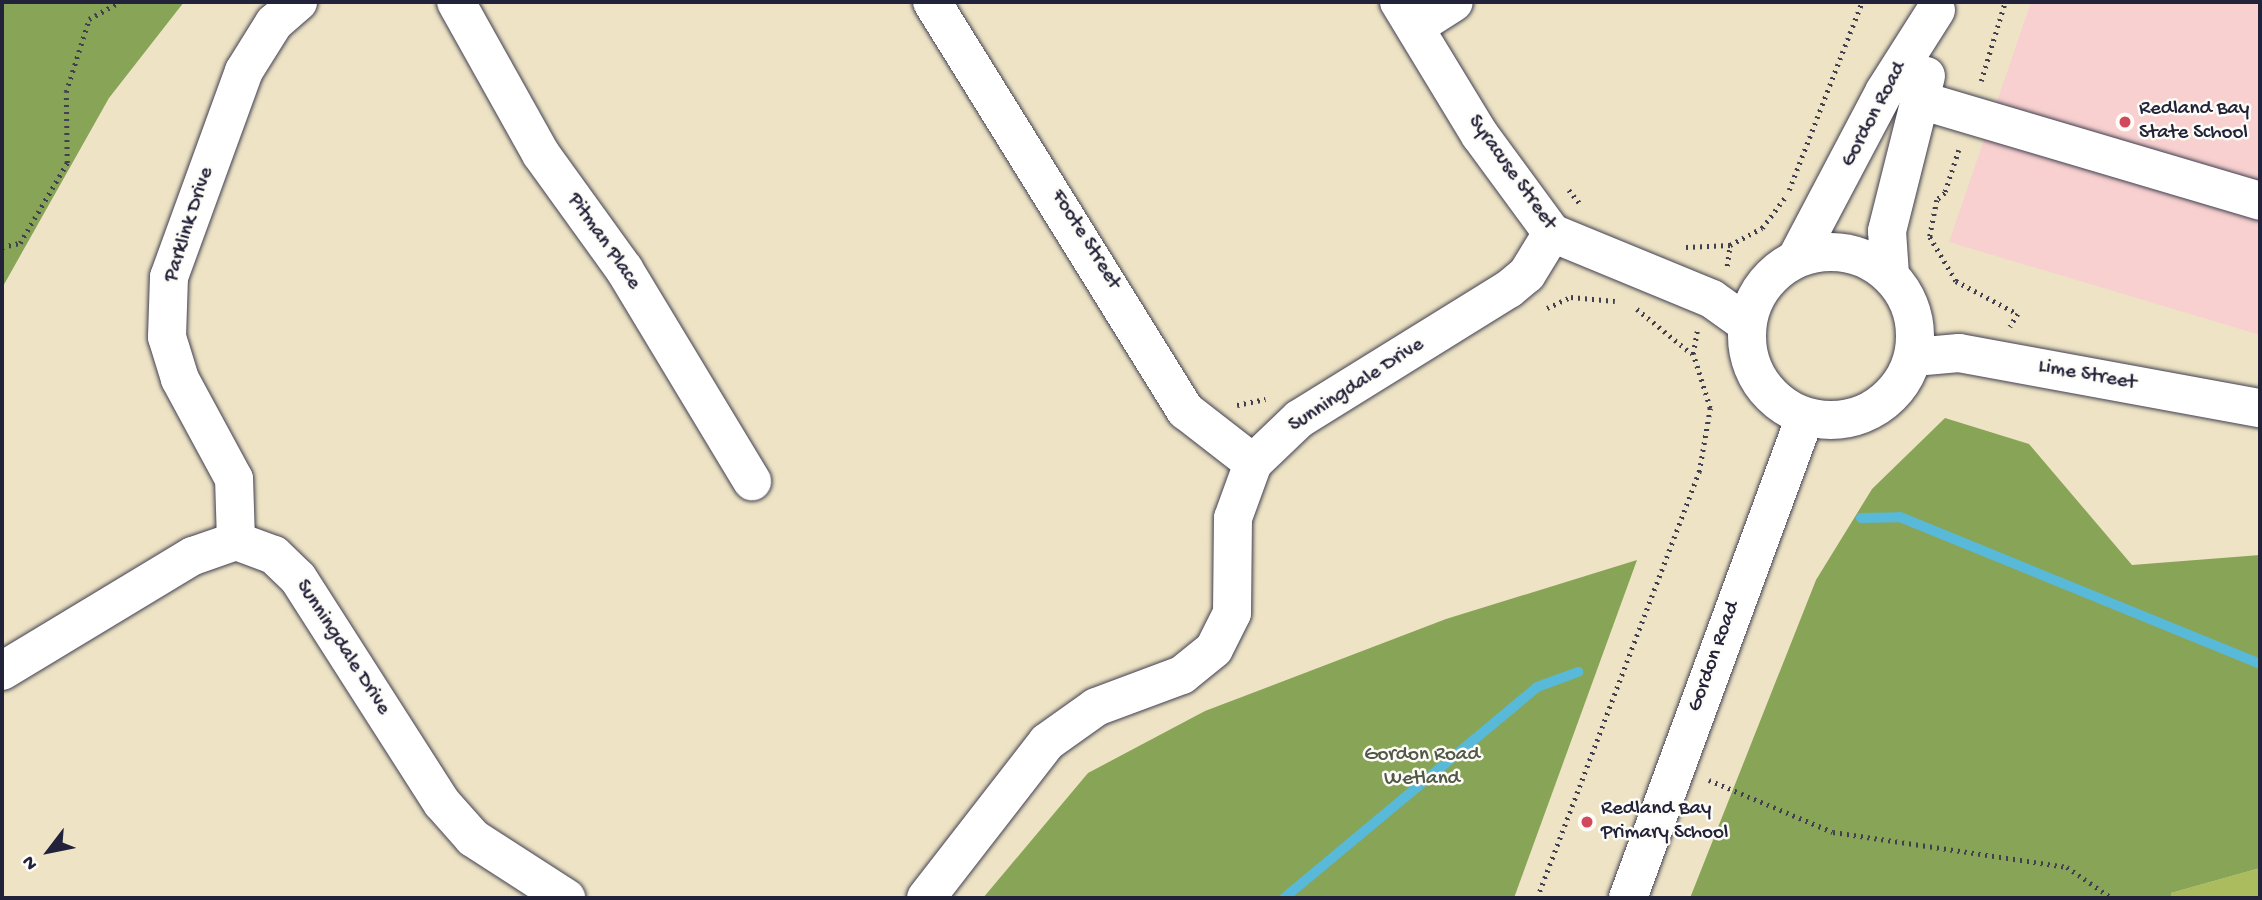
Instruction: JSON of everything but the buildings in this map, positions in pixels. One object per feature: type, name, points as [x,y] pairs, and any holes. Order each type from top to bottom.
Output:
[{"type":"street","name":"Parklink Drive","points":[[236,541],[234,479],[180,379],[167,337],[169,277],[244,71],[274,23],[298,2]]},
{"type":"street","name":"Pitman Place","points":[[456,2],[541,155],[624,269],[752,481]]},
{"type":"street","name":"Foote Street","points":[[932,2],[1186,411],[1253,463]]},
{"type":"street","points":[[1407,14],[1454,2]]},
{"type":"street","name":"Gordon Road","points":[[1937,6],[1923,100],[1887,232],[1891,275],[1913,313],[1914,357],[1899,388],[1872,411],[1839,421],[1805,417],[1779,402],[1759,380],[1748,353],[1747,324],[1763,285],[1796,259],[1884,92],[1937,6]]},
{"type":"street","name":"Syracuse Street","points":[[1407,14],[1480,135],[1552,233],[1712,299],[1747,324]]},
{"type":"street","points":[[1923,100],[2260,201]]},
{"type":"street","name":"Sunningdale Drive","points":[[926,898],[1046,742],[1096,707],[1181,675],[1214,649],[1232,613],[1233,518],[1253,463],[1299,419],[1509,289],[1527,274],[1552,233]]},
{"type":"street","points":[[1796,259],[1846,252],[1891,275]]},
{"type":"street","name":"Lime Street","points":[[1914,357],[1988,358],[2260,408]]},
{"type":"street","name":"Gordon Road","points":[[1628,898],[1805,417]]},
{"type":"street","points":[[2,671],[192,555],[236,541]]},
{"type":"street","name":"Sunningdale Drive","points":[[236,541],[274,555],[298,578],[442,803],[473,838],[566,898]]},
{"type":"path","points":[[2,247],[20,243],[67,163],[66,92],[89,19],[120,2]]},
{"type":"path","points":[[1679,245],[1712,250],[1730,245],[1762,228],[1786,196],[1862,2]]},
{"type":"path","points":[[1988,358],[2018,313],[1956,281],[1930,237],[1937,200],[1945,193],[2006,2]]},
{"type":"path","points":[[1561,180],[1590,213]]},
{"type":"path","points":[[1730,245],[1730,260]]},
{"type":"path","points":[[1543,309],[1571,297],[1622,303]]},
{"type":"path","points":[[1632,306],[1693,354]]},
{"type":"path","points":[[1537,898],[1699,472],[1710,408],[1693,354],[1694,337]]},
{"type":"path","points":[[1675,766],[1833,832],[2067,867],[2112,898]]},
{"type":"shaded area","name":"Redland Bay State School","points":[[2031,2],[2260,2],[2260,335],[1949,242]]},
{"type":"green space","points":[[2,2],[184,2],[109,98],[2,288]]},
{"type":"green space","points":[[1945,418],[2029,444],[2132,565],[2260,555],[2260,868],[2171,893],[2171,898],[1690,898],[1816,580],[1872,489]]},
{"type":"green space","name":"Gordon Road Wetland","points":[[1637,560],[1514,898],[983,898],[1088,773],[1205,711],[1446,619]]},
{"type":"green space","points":[[2260,868],[2260,898],[2171,898],[2171,893]]},
{"type":"waterway","points":[[1861,518],[1900,517],[2260,664]]},
{"type":"waterway","points":[[1284,898],[1537,687],[1578,672]]},
{"type":"place","name":"Redland Bay State School","points":[[2125,122]]},
{"type":"place","name":"Redland Bay Primary School","points":[[1587,822]]}]
